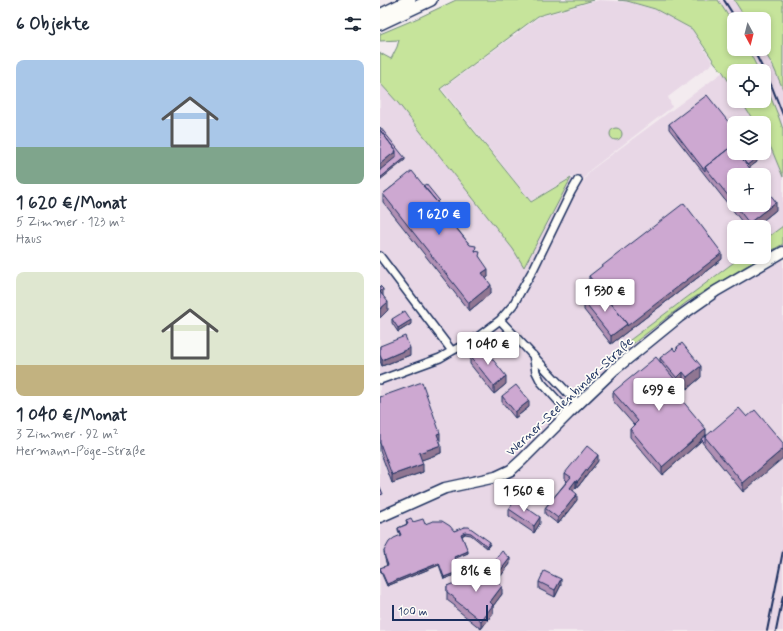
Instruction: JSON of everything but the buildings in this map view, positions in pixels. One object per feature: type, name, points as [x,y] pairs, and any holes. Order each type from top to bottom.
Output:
[{"type":"main road","points":[[380,15],[410,0]]},
{"type":"main road","points":[[380,24],[431,0]]},
{"type":"main road","name":"Werner-Seelenbinder-Straße","points":[[380,517],[445,488],[496,477],[511,470],[614,369],[679,316],[716,291],[783,252]]},
{"type":"street","points":[[380,380],[440,358],[475,339],[500,320],[513,305],[534,268],[578,180]]},
{"type":"street","points":[[380,256],[452,351]]},
{"type":"street","points":[[500,320],[578,404]]},
{"type":"street","points":[[533,355],[536,372],[541,382],[569,413]]},
{"type":"shaded area","points":[[599,0],[628,2],[656,10],[692,30],[713,63],[668,97],[672,107],[590,170],[582,182],[571,177],[531,201],[442,89],[539,17]]},
{"type":"shaded area","points":[[718,0],[734,0],[742,12],[727,12],[727,14]]},
{"type":"shaded area","points":[[752,56],[767,56],[773,66],[783,89],[783,129],[771,98],[771,64],[756,64]]},
{"type":"shaded area","points":[[723,72],[727,79],[727,108],[745,108],[751,116],[727,116],[727,160],[771,160],[771,148],[783,177],[783,226],[771,235],[771,220],[727,220],[727,264],[732,264],[622,346],[625,350],[687,302],[749,264],[771,264],[771,251],[783,244],[783,631],[380,631],[380,83],[398,103],[513,249],[524,266],[571,178],[582,183],[591,170]]},
{"type":"green space","points":[[456,0],[594,0],[538,16],[440,89],[531,202],[571,178],[524,267],[513,249],[398,103],[380,83],[380,53],[391,59],[399,40],[380,41],[380,34]]},
{"type":"green space","points":[[618,0],[718,0],[727,14],[727,56],[752,56],[756,64],[727,64],[727,79],[692,29],[655,9]]},
{"type":"green space","points":[[734,0],[783,0],[783,89],[767,56],[771,56],[771,12],[742,12]]},
{"type":"green space","points":[[771,98],[783,129],[783,177],[771,148],[771,116],[751,116],[745,108],[771,108]]},
{"type":"green space","points":[[614,128],[618,128],[622,134],[618,140],[614,140],[610,136],[610,132]]},
{"type":"green space","points":[[783,226],[783,244],[771,251],[771,235]]},
{"type":"green space","points":[[732,264],[749,264],[687,302],[625,350],[622,346]]},
{"type":"railway","points":[[724,0],[732,12]]},
{"type":"railway","points":[[756,56],[772,87],[783,115]]},
{"type":"railway","points":[[767,631],[783,551]]},
{"type":"railway","points":[[776,631],[783,596]]}]
